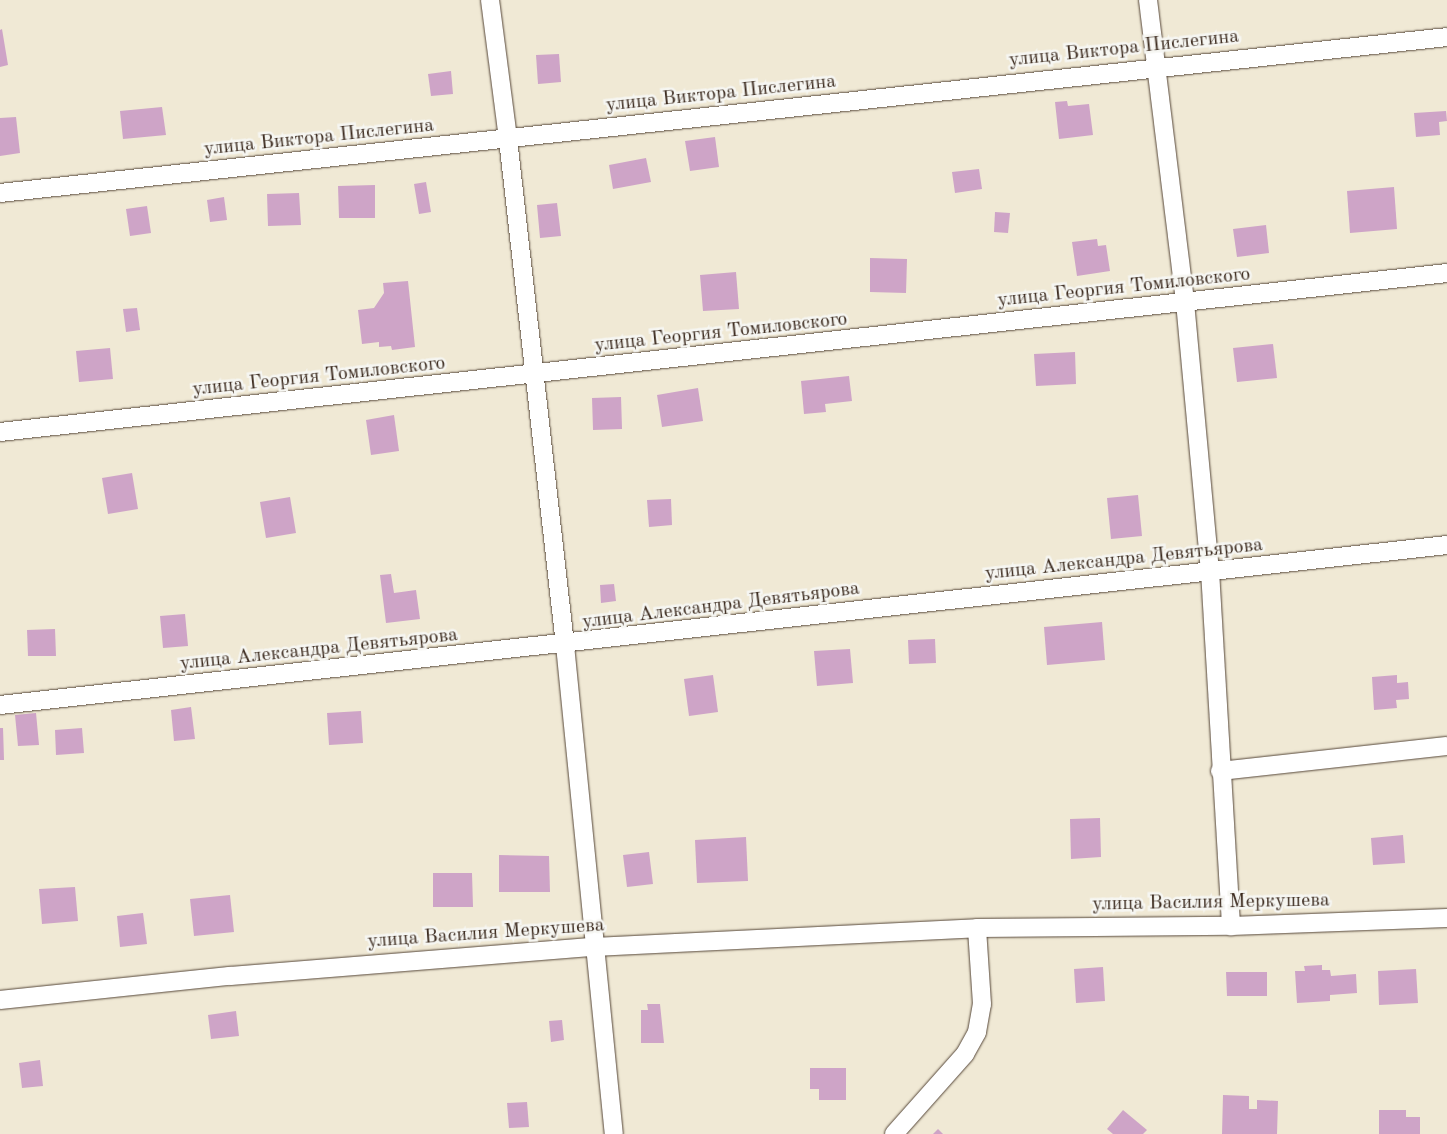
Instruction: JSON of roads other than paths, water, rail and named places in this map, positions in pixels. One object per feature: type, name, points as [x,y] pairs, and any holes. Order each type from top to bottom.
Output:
[{"type":"street","points":[[490,0],[508,139],[565,645],[614,1134]]},
{"type":"street","points":[[1148,0],[1185,302],[1210,571],[1220,771],[1231,926]]},
{"type":"street","name":"улица Виктора Пислегина","points":[[0,193],[508,139],[1155,66],[1447,37]]},
{"type":"street","name":"улица Георгия Томиловского","points":[[0,432],[535,376],[1447,273]]},
{"type":"street","name":"улица Александра Девятьярова","points":[[0,705],[565,645],[1447,545]]},
{"type":"street","points":[[1220,771],[1447,746]]},
{"type":"street","name":"улица Василия Меркушева","points":[[0,1000],[230,976],[594,947],[977,928],[1231,926],[1447,918]]},
{"type":"street","points":[[894,1134],[965,1054],[977,1032],[982,1004],[977,928]]}]
